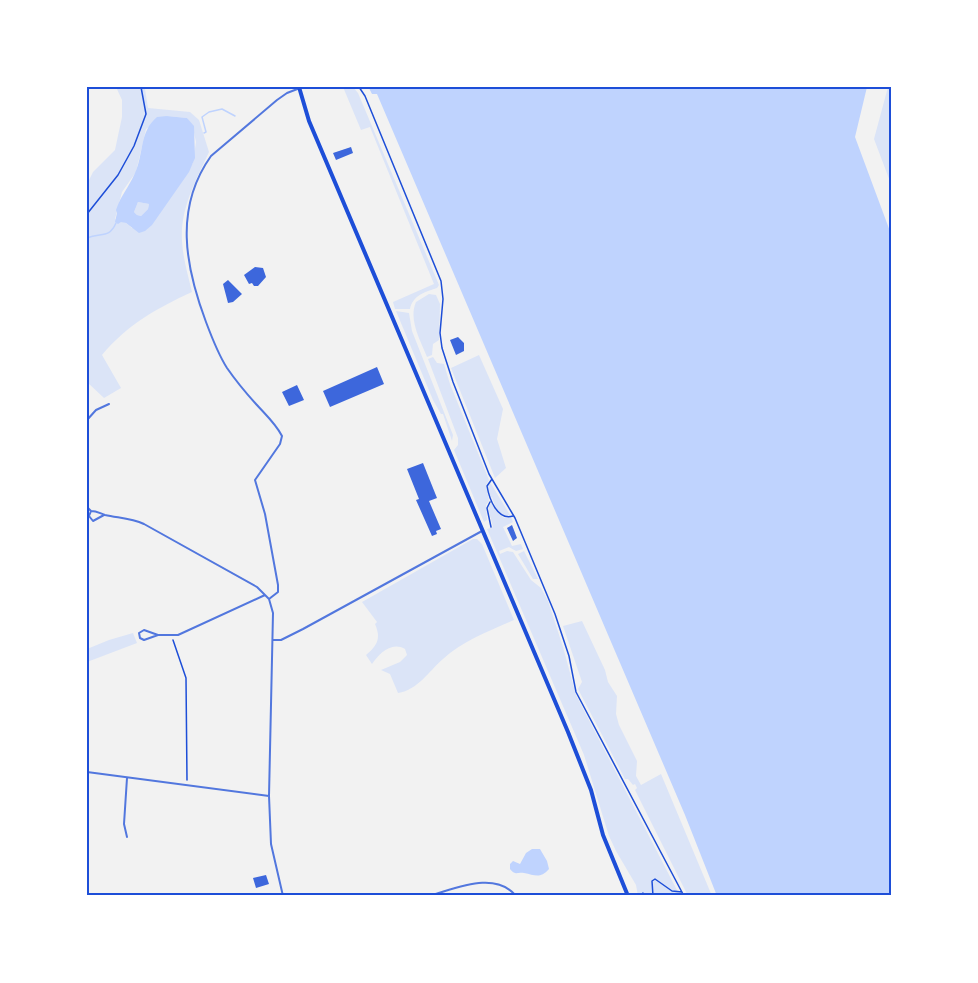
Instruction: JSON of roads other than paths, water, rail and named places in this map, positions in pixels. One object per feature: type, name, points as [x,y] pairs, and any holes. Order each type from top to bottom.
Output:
[{"type":"main road","points":[[299,88],[309,121],[568,732],[591,790],[603,835],[628,896]]},
{"type":"street","points":[[269,598],[278,592],[278,585],[265,514],[255,480],[280,444],[282,436],[225,365],[213,340],[195,288],[186,243],[187,222],[192,196],[211,156],[287,93],[299,88]]},
{"type":"street","points":[[87,420],[101,406],[109,404]]},
{"type":"street","points":[[87,507],[91,511],[94,510],[104,515],[144,524],[257,587],[269,598],[273,613],[273,640],[268,796],[271,844],[283,896]]},
{"type":"street","points":[[91,511],[89,516],[93,521],[104,515]]},
{"type":"street","points":[[273,640],[281,640],[303,629],[482,530]]},
{"type":"street","points":[[158,635],[144,640],[139,635],[144,630],[158,635],[178,635],[266,595]]},
{"type":"street","points":[[87,772],[268,796]]},
{"type":"street","points":[[127,777],[123,824],[127,837]]},
{"type":"street","points":[[428,896],[489,882],[506,886],[516,896]]},
{"type":"water","points":[[370,87],[867,87],[855,137],[891,234],[891,896],[717,896],[685,815],[377,94],[372,94]]},
{"type":"water","points":[[157,117],[187,118],[194,126],[195,158],[189,172],[152,225],[139,233],[126,223],[115,222],[116,210],[138,166],[147,129]],"holes":[[[138,202],[149,204],[148,209],[141,216],[134,212]]]},
{"type":"water","points":[[532,849],[540,849],[549,869],[537,876],[515,873],[510,869],[513,861],[520,864],[526,853]]},
{"type":"waterway","points":[[204,133],[206,132],[202,117],[209,112],[222,109],[235,116]]},
{"type":"waterway","points":[[87,238],[107,233],[116,223]]}]
